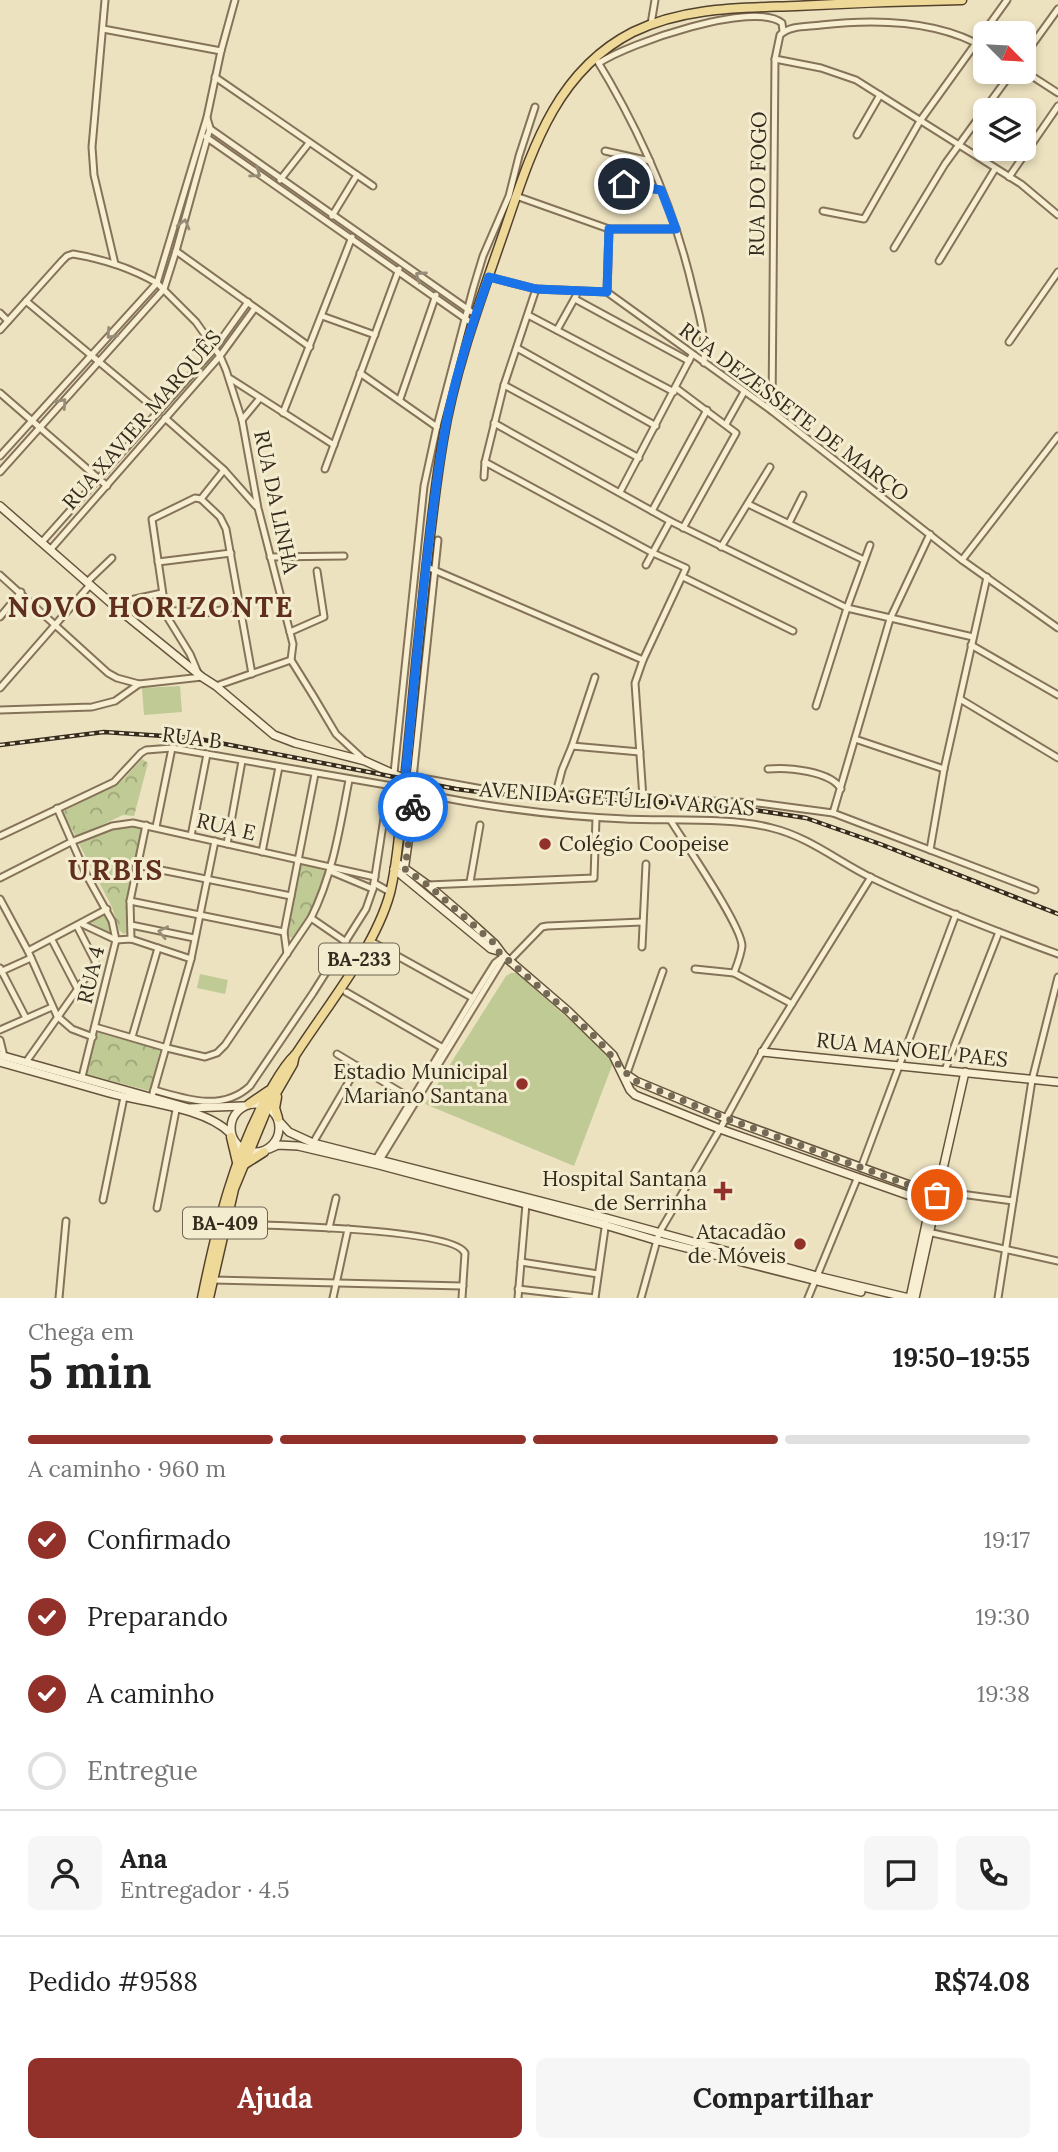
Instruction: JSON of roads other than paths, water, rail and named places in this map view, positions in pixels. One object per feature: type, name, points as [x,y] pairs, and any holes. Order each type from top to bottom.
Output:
[{"type":"main road","name":"BA-233","points":[[202,1298],[218,1225],[239,1164],[264,1107],[367,946],[382,918],[390,892],[407,780],[443,440],[475,319],[516,196],[547,120],[579,71],[629,34],[651,24],[698,12],[790,3],[962,0]]},
{"type":"main road","points":[[246,1105],[277,1085]]},
{"type":"main road","points":[[277,1085],[275,1108],[278,1120]]},
{"type":"main road","points":[[231,1135],[239,1164],[266,1150]]},
{"type":"main road","name":"BA-409","points":[[209,1298],[239,1164]]},
{"type":"street","points":[[105,0],[92,147],[115,264]]},
{"type":"street","points":[[0,456],[158,283],[206,117],[235,0]]},
{"type":"street","points":[[651,24],[655,0]]},
{"type":"street","points":[[993,21],[1007,0]]},
{"type":"street","points":[[1036,39],[1058,9]]},
{"type":"street","points":[[704,363],[705,347],[701,323],[676,229],[650,161],[597,60],[677,29],[759,13],[773,16],[782,23],[783,31],[854,23],[911,25],[953,33],[973,41]]},
{"type":"street","points":[[103,29],[221,51]]},
{"type":"street","name":"RUA DO FOGO","points":[[772,411],[775,59],[778,39],[783,31]]},
{"type":"street","points":[[823,211],[864,219],[920,121],[973,50]]},
{"type":"street","points":[[775,59],[841,74],[880,95],[1009,177],[1058,215]]},
{"type":"street","points":[[215,77],[373,186]]},
{"type":"street","points":[[1036,79],[1058,93]]},
{"type":"street","points":[[894,248],[945,164],[1004,84]]},
{"type":"street","points":[[857,135],[880,95]]},
{"type":"street","points":[[1009,177],[1058,106]]},
{"type":"street","points":[[394,773],[424,486],[464,317],[484,256],[509,196],[535,107]]},
{"type":"street","points":[[0,472],[163,289],[210,128],[206,117]]},
{"type":"street","points":[[203,124],[467,308],[475,319]]},
{"type":"street","points":[[200,134],[464,317],[475,319]]},
{"type":"street","points":[[281,180],[309,143]]},
{"type":"street","points":[[606,150],[650,161]]},
{"type":"street","points":[[939,261],[995,169]]},
{"type":"street","points":[[332,216],[357,175]]},
{"type":"street","points":[[604,181],[661,190]]},
{"type":"street","points":[[516,196],[609,229],[676,229]]},
{"type":"street","points":[[1052,209],[1058,201]]},
{"type":"street","points":[[489,277],[536,289],[607,292],[609,229]]},
{"type":"street","points":[[284,413],[354,231]]},
{"type":"street","points":[[176,251],[310,347]]},
{"type":"street","points":[[0,330],[69,255],[115,264],[158,283]]},
{"type":"street","points":[[325,469],[402,263]]},
{"type":"street","points":[[1009,342],[1058,272]]},
{"type":"street","name":"RUA DA LINHA","points":[[158,283],[196,322],[220,356],[242,420],[258,508],[294,649],[291,660],[336,734],[365,761]]},
{"type":"street","points":[[400,399],[438,289]]},
{"type":"street","points":[[484,477],[485,462],[504,385],[536,289]]},
{"type":"street","points":[[557,330],[579,291]]},
{"type":"street","name":"RUA DEZESSETE DE MARÇO","points":[[607,292],[691,358],[704,363],[772,411],[962,560],[1058,628]]},
{"type":"street","points":[[575,299],[691,358],[620,492]]},
{"type":"street","points":[[26,301],[166,418],[224,470],[258,508]]},
{"type":"street","name":"RUA XAVIER MARQUÊS","points":[[42,542],[215,348],[248,302]]},
{"type":"street","name":"RUA XAVIER MARQUÊS","points":[[50,550],[220,356],[255,307]]},
{"type":"street","points":[[0,313],[8,321]]},
{"type":"street","points":[[528,315],[675,390],[736,433],[683,528]]},
{"type":"street","points":[[321,316],[375,335]]},
{"type":"street","points":[[517,348],[656,426]]},
{"type":"street","points":[[360,373],[437,426],[443,440]]},
{"type":"street","points":[[229,378],[334,445]]},
{"type":"street","points":[[504,385],[639,458]]},
{"type":"street","points":[[726,424],[744,392]]},
{"type":"street","points":[[0,393],[107,486]]},
{"type":"street","points":[[242,420],[260,398]]},
{"type":"street","points":[[652,511],[707,410]]},
{"type":"street","points":[[494,423],[683,528],[847,608],[973,637]]},
{"type":"street","points":[[962,560],[1058,436]]},
{"type":"street","points":[[485,462],[686,570],[643,660],[635,683],[643,798]]},
{"type":"street","points":[[721,547],[770,467]]},
{"type":"street","points":[[201,499],[224,470]]},
{"type":"street","points":[[789,523],[803,495]]},
{"type":"street","points":[[200,675],[164,610],[152,518],[195,498],[201,499],[223,523],[242,606],[252,674]]},
{"type":"street","points":[[748,503],[864,560]]},
{"type":"street","points":[[0,506],[112,604],[274,735],[365,761],[407,780],[415,792],[404,873]]},
{"type":"street","points":[[646,565],[670,521]]},
{"type":"street","points":[[832,813],[890,619],[930,534]]},
{"type":"street","points":[[438,540],[431,569],[643,660]]},
{"type":"street","points":[[816,706],[870,545]]},
{"type":"street","points":[[158,562],[231,553]]},
{"type":"street","points":[[270,557],[344,556]]},
{"type":"street","points":[[0,688],[112,558]]},
{"type":"street","points":[[290,632],[324,617],[317,571]]},
{"type":"street","points":[[0,575],[113,676],[139,684],[200,675]]},
{"type":"street","points":[[682,577],[793,631]]},
{"type":"street","points":[[930,850],[944,769],[988,577]]},
{"type":"street","points":[[0,617],[21,592]]},
{"type":"street","points":[[112,604],[162,593]]},
{"type":"street","points":[[164,610],[206,614],[242,606]]},
{"type":"street","points":[[971,645],[1058,695]]},
{"type":"street","points":[[216,686],[291,660]]},
{"type":"street","points":[[555,793],[595,677]]},
{"type":"street","points":[[0,710],[74,709],[110,704],[139,684]]},
{"type":"street","points":[[960,699],[1058,758]]},
{"type":"street","points":[[855,739],[944,769]]},
{"type":"street","points":[[572,747],[640,752]]},
{"type":"street","points":[[156,827],[172,748]]},
{"type":"street","name":"RUA B","points":[[0,836],[114,782],[146,750],[172,748],[389,786],[407,780]]},
{"type":"street","points":[[191,836],[207,754]]},
{"type":"street","points":[[227,844],[243,761]]},
{"type":"street","points":[[262,852],[279,767]]},
{"type":"street","points":[[768,769],[788,767],[835,780],[841,789]]},
{"type":"street","points":[[286,954],[284,932],[315,774]]},
{"type":"street","points":[[95,1027],[205,1057],[217,1053],[311,918],[331,869],[349,780]]},
{"type":"street","name":"AVENIDA GETÚLIO VARGAS","points":[[407,780],[488,790],[758,803],[832,813],[1035,890]]},
{"type":"street","points":[[1,1057],[81,1081],[200,1102],[228,1100],[245,1091],[366,908],[374,883],[389,786]]},
{"type":"street","name":"AVENIDA GETÚLIO VARGAS","points":[[415,792],[517,811],[596,818],[742,823],[772,828],[806,841],[871,877],[999,932],[1058,954]]},
{"type":"street","name":"RUA 4","points":[[57,808],[71,842],[107,909],[116,940],[81,1081]]},
{"type":"street","points":[[428,885],[594,878],[596,818]]},
{"type":"street","points":[[671,821],[717,892],[740,938],[741,947],[734,973]]},
{"type":"street","name":"RUA E","points":[[0,878],[71,842],[124,824],[156,827],[299,859],[374,883],[390,892]]},
{"type":"street","points":[[131,939],[130,901],[146,825]]},
{"type":"street","points":[[470,882],[480,825]]},
{"type":"street","points":[[153,1094],[191,959],[215,841]]},
{"type":"street","points":[[642,947],[646,864]]},
{"type":"street","points":[[136,865],[291,896]]},
{"type":"street","points":[[395,866],[460,917]]},
{"type":"street","points":[[331,869],[374,883]]},
{"type":"street","points":[[404,873],[428,885],[491,949],[504,956],[568,1011],[613,1055],[635,1095],[720,1129],[933,1204]]},
{"type":"street","points":[[642,1298],[657,1237],[762,1052],[871,877]]},
{"type":"street","points":[[0,899],[28,951],[57,1016],[72,1029],[93,1037]]},
{"type":"street","points":[[130,901],[284,932]]},
{"type":"street","points":[[28,951],[107,909]]},
{"type":"street","points":[[861,1168],[956,914]]},
{"type":"street","points":[[311,918],[346,942]]},
{"type":"street","points":[[378,1161],[495,964],[542,927],[642,922]]},
{"type":"street","points":[[79,925],[116,940],[131,939],[191,959]]},
{"type":"street","points":[[26,1062],[96,962],[79,925]]},
{"type":"street","points":[[131,925],[194,939]]},
{"type":"street","points":[[945,1070],[999,932]]},
{"type":"street","points":[[51,940],[77,988]]},
{"type":"street","points":[[374,943],[473,998]]},
{"type":"street","points":[[132,1037],[158,947]]},
{"type":"street","points":[[378,1161],[500,967],[504,956]]},
{"type":"street","points":[[26,1018],[0,971],[31,958]]},
{"type":"street","points":[[695,968],[734,973],[792,1004]]},
{"type":"street","points":[[625,1075],[663,971]]},
{"type":"street","points":[[998,1298],[1032,1080],[1058,977]]},
{"type":"street","points":[[346,992],[443,1048]]},
{"type":"street","points":[[0,1030],[52,1007]]},
{"type":"street","points":[[0,1040],[1,1057]]},
{"type":"street","name":"RUA MANOEL PAES","points":[[762,1052],[1058,1082]]},
{"type":"street","points":[[337,1054],[412,1100]]},
{"type":"street","points":[[1,1057],[26,1062],[124,1097],[215,1121],[231,1135],[236,1145],[246,1149],[266,1150],[278,1144],[378,1161]]},
{"type":"street","points":[[313,1143],[358,1066]]},
{"type":"street","points":[[816,1279],[912,1298],[965,1072]]},
{"type":"street","points":[[625,1075],[725,1118],[861,1168],[938,1193],[1013,1201]]},
{"type":"street","points":[[153,1094],[189,1108],[246,1105],[264,1107],[289,1132],[313,1143],[891,1298]]},
{"type":"street","points":[[103,1200],[124,1097]]},
{"type":"street","points":[[231,1135],[233,1114],[246,1105]]},
{"type":"street","points":[[157,1208],[176,1110]]},
{"type":"street","points":[[266,1150],[278,1137],[278,1120]]},
{"type":"street","points":[[808,1298],[857,1179]]},
{"type":"street","points":[[329,1228],[336,1198]]},
{"type":"street","points":[[518,1298],[526,1202]]},
{"type":"street","points":[[59,1298],[66,1221]]},
{"type":"street","points":[[518,1289],[595,1298],[606,1221]]},
{"type":"street","points":[[225,1224],[348,1229],[410,1235],[458,1246],[464,1250],[462,1298]]},
{"type":"street","points":[[333,1298],[348,1229]]},
{"type":"street","points":[[927,1232],[1058,1261]]},
{"type":"street","points":[[521,1262],[598,1274]]},
{"type":"street","points":[[213,1280],[463,1286]]},
{"type":"railway","points":[[0,745],[104,732],[194,738],[456,789],[495,794],[697,804],[806,818],[1058,914]]},
{"type":"place","name":"Colégio Coopeise","points":[[545,844]]},
{"type":"place","name":"Estadio Municipal Mariano Santana","points":[[522,1084]]},
{"type":"place","name":"Hospital Santana de Serrinha","points":[[723,1191]]},
{"type":"place","name":"Atacadão de Móveis","points":[[800,1244]]},
{"type":"district","name":"NOVO HORIZONTE","points":[[151,607]]},
{"type":"district","name":"URBIS","points":[[116,870]]}]
